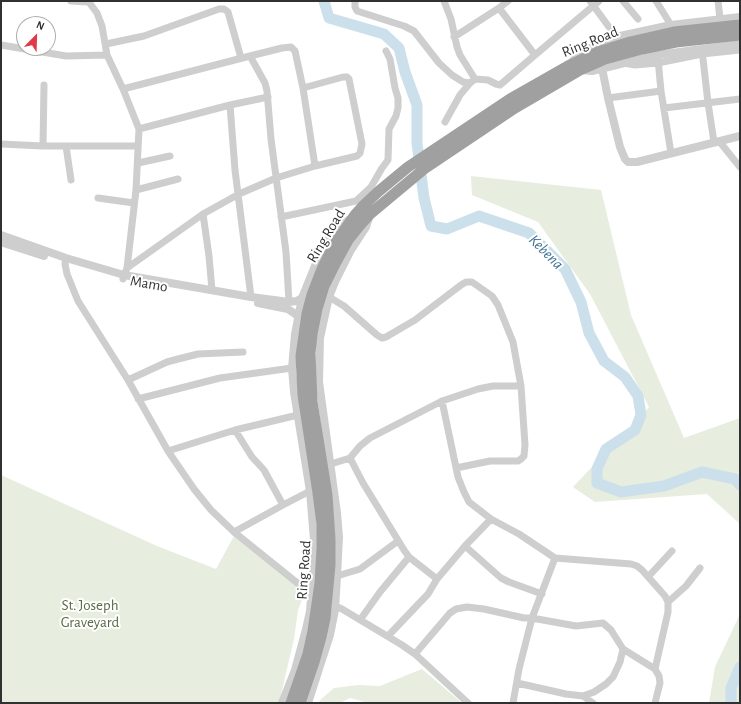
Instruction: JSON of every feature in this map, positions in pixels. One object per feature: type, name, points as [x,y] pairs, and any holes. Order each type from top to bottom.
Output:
[{"type":"highway","name":"Ring Road","points":[[300,703],[321,637],[327,605],[330,565],[327,495],[312,402],[310,359],[312,334],[322,292],[348,240],[370,214],[424,169],[568,66],[598,52],[630,42],[674,32],[740,25]]},
{"type":"highway","name":"Ring Road","points":[[290,703],[308,654],[313,631],[320,583],[322,548],[322,524],[303,395],[301,356],[303,335],[307,314],[322,270],[334,245],[355,215],[379,191],[416,161],[513,104],[605,59],[676,42],[740,35]]},
{"type":"street","points":[[71,1],[88,1],[97,13],[106,44],[107,56],[123,89],[139,129],[136,190],[125,274]]},
{"type":"street","points":[[355,1],[355,7],[358,11],[404,26],[414,32],[430,53],[457,80],[488,80],[500,85],[594,2],[609,27]]},
{"type":"street","points":[[444,1],[451,19],[454,37],[472,81]]},
{"type":"street","points":[[454,37],[508,1]]},
{"type":"street","points":[[623,1],[638,19]]},
{"type":"street","points":[[656,1],[671,25]]},
{"type":"street","points":[[718,1],[720,19]]},
{"type":"street","points":[[499,8],[535,55]]},
{"type":"street","points":[[106,44],[144,36],[219,9],[228,12],[241,58]]},
{"type":"street","points":[[568,66],[579,54],[620,36],[671,25],[740,17]]},
{"type":"street","points":[[580,70],[592,71],[624,63],[658,59],[740,44]]},
{"type":"street","points":[[1,45],[66,56],[107,56]]},
{"type":"street","points":[[123,89],[241,58],[291,47],[295,51],[303,88],[315,166]]},
{"type":"street","points":[[702,51],[740,50]]},
{"type":"street","points":[[281,218],[356,201],[371,187],[388,160],[389,129],[396,116],[398,98],[394,88],[390,60],[386,51]]},
{"type":"street","points":[[702,51],[708,103],[717,141],[740,167]]},
{"type":"street","points":[[250,56],[265,83],[268,97],[276,178],[286,252],[289,302]]},
{"type":"street","points":[[658,59],[661,92],[671,153]]},
{"type":"street","points":[[602,68],[620,147],[625,159],[628,162],[637,162],[740,136]]},
{"type":"street","points":[[125,274],[203,214],[239,194],[276,178],[315,166],[357,156],[360,153],[362,144],[349,79],[347,77],[343,77],[303,88]]},
{"type":"street","points":[[445,122],[460,95],[472,81]]},
{"type":"street","points":[[43,146],[44,85]]},
{"type":"street","points":[[608,98],[661,92]]},
{"type":"street","points":[[139,129],[230,105],[268,97]]},
{"type":"street","points":[[664,108],[740,99]]},
{"type":"street","points":[[230,105],[250,297]]},
{"type":"street","points":[[1,144],[43,146],[138,146]]},
{"type":"street","points":[[66,146],[72,180]]},
{"type":"street","points":[[138,163],[170,156]]},
{"type":"street","points":[[136,190],[178,179]]},
{"type":"street","points":[[98,198],[134,203]]},
{"type":"street","points":[[203,214],[212,290]]},
{"type":"street","points":[[308,703],[330,635],[338,576],[338,537],[331,464],[319,382],[318,360],[320,338],[329,297],[335,282],[351,250],[366,226],[370,214]]},
{"type":"street","points":[[282,703],[299,656],[306,629],[311,594],[314,540],[310,491],[294,392],[292,368],[293,347],[302,298],[321,251],[338,226],[355,215]]},
{"type":"street","points":[[1,235],[65,261],[71,286],[78,301],[128,380],[168,451],[194,489],[234,532],[311,594]]},
{"type":"street","name":"Mamo","points":[[1,242],[65,261],[280,307],[288,309],[298,316]]},
{"type":"street","points":[[125,274],[250,297],[289,302],[297,301],[302,298]]},
{"type":"street","points":[[329,297],[344,306],[382,338],[415,320],[466,282],[472,282],[478,285],[492,296],[498,305],[513,342],[521,386],[525,445],[524,456],[518,461],[490,461],[456,468]]},
{"type":"street","points":[[128,380],[167,362],[198,354],[243,352]]},
{"type":"street","points":[[138,399],[220,378],[292,368]]},
{"type":"street","points":[[331,464],[350,458],[360,446],[370,438],[442,401],[478,389],[493,386],[521,386]]},
{"type":"street","points":[[442,401],[458,477],[469,502],[491,519],[519,534],[554,558],[631,564],[637,566],[665,596],[668,602],[668,612],[655,669]]},
{"type":"street","points":[[168,451],[235,430],[298,415]]},
{"type":"street","points":[[235,430],[252,457],[264,470],[283,505]]},
{"type":"street","points":[[350,458],[363,483],[409,557],[438,579]]},
{"type":"street","points":[[234,532],[310,491]]},
{"type":"street","points":[[388,636],[428,594],[438,579],[465,546],[491,519]]},
{"type":"street","points":[[338,576],[360,569],[398,541]]},
{"type":"street","points":[[465,546],[501,578],[542,594]]},
{"type":"street","points":[[648,577],[672,551]]},
{"type":"street","points":[[360,620],[380,592],[409,557]]},
{"type":"street","points":[[513,703],[519,669],[532,618],[554,558]]},
{"type":"street","points":[[668,602],[686,586],[700,568]]},
{"type":"street","points":[[335,606],[388,636],[414,654],[468,703]]},
{"type":"street","points":[[414,654],[450,613],[456,609],[467,607],[576,626],[603,623],[610,630],[623,649],[655,669],[660,676],[660,683],[655,703]]},
{"type":"street","points":[[517,682],[566,694],[583,696],[594,692],[613,677],[620,662],[623,649]]},
{"type":"street","points":[[583,696],[593,703]]},
{"type":"green space","points":[[471,176],[601,190],[631,315],[684,438],[740,418],[740,524],[707,494],[595,502],[573,487],[649,407],[590,294],[538,222],[472,195]]},
{"type":"green space","name":"St. Joseph Graveyard","points":[[1,475],[157,546],[216,569],[234,536],[305,592],[298,610],[294,639],[279,703],[1,703]]},
{"type":"green space","points":[[740,614],[740,703],[709,703],[715,667]]},
{"type":"green space","points":[[422,669],[462,703],[368,703],[350,698],[340,703],[321,703],[319,701],[334,688],[358,685],[380,686]]},
{"type":"waterway","name":"Kebena","points":[[324,1],[329,18],[384,34],[399,48],[405,72],[417,105],[417,143],[424,198],[431,226],[447,229],[479,216],[529,233],[565,269],[581,302],[589,333],[604,361],[625,377],[638,396],[641,415],[635,430],[606,449],[597,469],[597,483],[621,492],[664,486],[702,472],[735,479],[740,485]]},
{"type":"waterway","name":"Kebena","points":[[731,703],[731,688],[740,667]]}]
